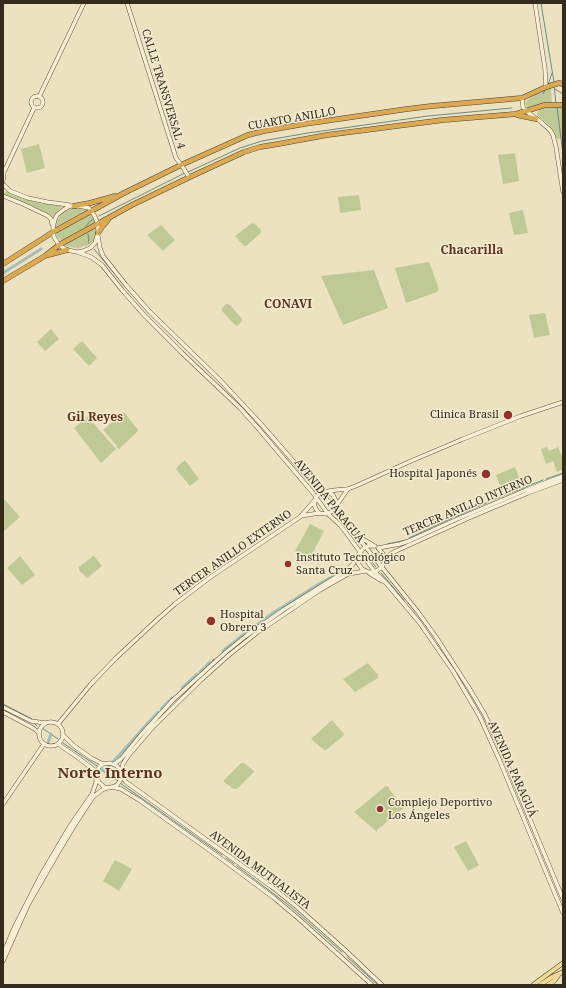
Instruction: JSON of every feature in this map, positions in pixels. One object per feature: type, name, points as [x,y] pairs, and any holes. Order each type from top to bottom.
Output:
[{"type":"highway","name":"CUARTO ANILLO","points":[[3,281],[45,256],[59,245],[98,224],[248,135],[304,124],[425,106],[522,98],[548,86],[561,83]]},
{"type":"highway","name":"CUARTO ANILLO","points":[[3,264],[53,232],[124,193],[185,171],[260,147],[341,133],[415,123],[516,114],[545,105],[561,105]]},
{"type":"highway","points":[[516,114],[536,119]]},
{"type":"highway","points":[[73,206],[90,203],[124,193]]},
{"type":"highway","points":[[98,235],[110,217]]},
{"type":"highway","points":[[45,256],[67,250]]},
{"type":"main road","points":[[39,97],[84,3]]},
{"type":"main road","name":"CALLE TRANSVERSAL 4","points":[[127,3],[176,158],[185,171]]},
{"type":"main road","points":[[535,3],[548,86]]},
{"type":"main road","points":[[39,97],[36,96],[32,100],[32,105],[34,108],[4,173],[3,194],[48,216],[53,227]]},
{"type":"main road","points":[[34,108],[38,108],[43,105],[42,99],[39,97]]},
{"type":"main road","points":[[522,98],[523,107],[526,111],[550,130],[555,141],[563,192]]},
{"type":"main road","points":[[3,183],[10,191],[28,198],[88,208],[97,219],[98,224]]},
{"type":"main road","points":[[59,245],[53,232],[55,219],[59,212],[73,206]]},
{"type":"main road","name":"AVENIDA PARAGUÁ","points":[[98,224],[100,248],[103,256],[150,312],[238,399],[323,492],[436,637],[485,715],[502,752],[563,899]]},
{"type":"main road","points":[[76,252],[84,251],[90,248],[95,243],[98,235]]},
{"type":"main road","name":"AVENIDA PARAGUÁ","points":[[59,245],[67,250],[92,257],[102,265],[122,290],[179,351],[240,408],[266,437],[315,499],[340,525],[350,538],[358,554],[387,584],[419,622],[462,686],[498,755],[563,913]]},
{"type":"main road","points":[[323,492],[348,489],[463,439],[521,416],[563,402]]},
{"type":"main road","points":[[487,507],[524,493],[528,493],[557,478]]},
{"type":"main road","name":"TERCER ANILLO INTERNO","points":[[365,547],[400,544],[409,541],[526,490],[557,478],[563,479]]},
{"type":"main road","name":"TERCER ANILLO INTERNO","points":[[384,562],[391,554],[427,537],[494,507],[563,479]]},
{"type":"main road","points":[[315,499],[314,505],[316,509],[319,512],[328,514],[335,508],[348,489]]},
{"type":"main road","points":[[323,492],[328,492],[333,495],[336,500],[335,508]]},
{"type":"main road","name":"TERCER ANILLO EXTERNO","points":[[58,724],[91,684],[158,618],[219,571],[300,517],[323,492]]},
{"type":"main road","points":[[427,537],[433,532],[453,524],[455,520],[460,521],[483,510],[494,507]]},
{"type":"main road","name":"TERCER ANILLO EXTERNO","points":[[300,517],[319,512]]},
{"type":"main road","points":[[3,961],[28,905],[71,830],[93,797],[102,790],[117,785],[120,781],[124,761],[177,702],[216,666],[252,636],[286,612],[342,577],[354,573],[375,572],[382,567],[384,562],[383,554],[377,547],[356,535]]},
{"type":"main road","points":[[114,764],[121,759],[140,736],[178,696],[218,659],[283,610],[351,567],[358,554],[365,547]]},
{"type":"main road","points":[[358,554],[358,563],[362,569],[387,584]]},
{"type":"main road","points":[[286,612],[287,609],[323,584]]},
{"type":"main road","points":[[246,637],[249,638],[278,618]]},
{"type":"main road","points":[[216,666],[245,641],[246,637]]},
{"type":"main road","points":[[178,696],[184,694],[199,680],[201,680],[201,678],[216,664],[218,659]]},
{"type":"main road","points":[[140,742],[144,734],[162,715],[162,713],[177,702]]},
{"type":"main road","points":[[3,707],[31,721],[45,723],[51,722],[58,724],[62,729],[63,735],[58,744],[51,746],[44,744],[39,739],[38,732],[45,723]]},
{"type":"main road","points":[[3,712],[38,732]]},
{"type":"main road","points":[[63,735],[82,752],[103,764]]},
{"type":"main road","points":[[3,804],[44,744]]},
{"type":"main road","points":[[58,744],[77,756],[96,774],[100,784],[104,787],[110,788]]},
{"type":"main road","points":[[3,954],[15,926],[40,877],[70,826],[92,794],[96,784],[96,774],[99,767],[103,764],[114,764],[119,769],[121,774]]},
{"type":"main road","name":"AVENIDA MUTUALISTA","points":[[121,774],[126,782],[272,887],[297,907],[372,985]]},
{"type":"main road","name":"AVENIDA MUTUALISTA","points":[[110,788],[121,789],[132,796],[233,867],[287,908],[382,985]]},
{"type":"main road","points":[[233,867],[237,862]]},
{"type":"main road","points":[[532,985],[562,963]]},
{"type":"main road","points":[[540,985],[561,973]]},
{"type":"main road","points":[[548,985],[561,973]]},
{"type":"green space","points":[[551,88],[552,103],[530,107],[525,104],[527,100],[541,91]]},
{"type":"green space","points":[[563,107],[563,138],[556,139],[552,128],[537,114],[542,108]]},
{"type":"green space","points":[[39,144],[45,168],[27,173],[21,149]]},
{"type":"green space","points":[[515,153],[519,181],[503,184],[498,155]]},
{"type":"green space","points":[[6,191],[39,203],[62,206],[52,218],[37,208],[4,194]]},
{"type":"green space","points":[[359,195],[361,210],[340,213],[338,197]]},
{"type":"green space","points":[[73,207],[87,210],[55,227],[56,222],[63,212]]},
{"type":"green space","points":[[523,210],[528,233],[514,235],[509,213]]},
{"type":"green space","points":[[86,215],[92,215],[95,224],[64,241],[59,239],[56,234],[57,232]]},
{"type":"green space","points":[[254,223],[261,230],[261,233],[246,246],[244,246],[235,236]]},
{"type":"green space","points":[[161,225],[175,240],[163,251],[147,235]]},
{"type":"green space","points":[[97,226],[96,236],[88,245],[77,248],[64,245]]},
{"type":"green space","points":[[428,262],[439,289],[437,292],[406,303],[395,268]]},
{"type":"green space","points":[[374,270],[388,308],[343,325],[321,276]]},
{"type":"green space","points":[[226,304],[230,305],[242,319],[237,326],[222,311],[222,308]]},
{"type":"green space","points":[[545,313],[550,335],[534,338],[529,315]]},
{"type":"green space","points":[[51,329],[59,339],[45,351],[37,342]]},
{"type":"green space","points":[[82,341],[97,358],[89,366],[73,349]]},
{"type":"green space","points":[[124,412],[138,430],[119,449],[103,430]]},
{"type":"green space","points":[[88,417],[116,449],[101,463],[74,428]]},
{"type":"green space","points":[[547,447],[549,451],[558,447],[563,458],[563,469],[557,472],[553,461],[546,464],[541,449]]},
{"type":"green space","points":[[185,460],[199,479],[190,486],[176,469]]},
{"type":"green space","points":[[515,467],[520,480],[501,488],[496,475]]},
{"type":"green space","points":[[3,498],[20,517],[3,532]]},
{"type":"green space","points":[[310,524],[324,531],[310,558],[295,551]]},
{"type":"green space","points":[[20,556],[35,575],[22,585],[7,568]]},
{"type":"green space","points":[[93,556],[102,566],[87,578],[79,570],[79,567]]},
{"type":"green space","points":[[368,663],[378,675],[378,678],[355,692],[343,679]]},
{"type":"green space","points":[[332,720],[344,735],[324,750],[311,739]]},
{"type":"green space","points":[[241,763],[244,763],[254,772],[237,789],[234,789],[224,782],[224,780]]},
{"type":"green space","name":"Complejo Deportivo Los Ángeles","points":[[386,786],[389,787],[404,808],[377,830],[377,832],[354,812]]},
{"type":"green space","points":[[466,841],[479,865],[468,871],[454,847]]},
{"type":"green space","points":[[115,860],[132,869],[119,891],[103,881]]},
{"type":"waterway","points":[[541,3],[554,82]]},
{"type":"waterway","points":[[548,85],[552,73]]},
{"type":"waterway","points":[[554,85],[556,104]]},
{"type":"waterway","points":[[555,89],[563,94]]},
{"type":"waterway","points":[[543,94],[545,90]]},
{"type":"waterway","points":[[557,107],[563,154]]},
{"type":"waterway","points":[[188,172],[240,148],[262,141],[428,116],[512,108]]},
{"type":"waterway","points":[[99,216],[185,173]]},
{"type":"waterway","points":[[86,226],[94,219]]},
{"type":"waterway","points":[[88,234],[89,243]]},
{"type":"waterway","points":[[3,273],[41,249]]},
{"type":"waterway","points":[[94,249],[125,286]]},
{"type":"waterway","points":[[546,479],[563,473]]},
{"type":"waterway","points":[[455,517],[543,480]]},
{"type":"waterway","points":[[409,538],[452,518]]},
{"type":"waterway","points":[[387,544],[406,540]]},
{"type":"waterway","points":[[375,555],[378,552]]},
{"type":"waterway","points":[[371,558],[370,560],[376,567]]},
{"type":"waterway","points":[[381,573],[404,600]]},
{"type":"waterway","points":[[258,624],[273,613],[337,574]]},
{"type":"waterway","points":[[245,633],[249,630]]},
{"type":"waterway","points":[[223,651],[243,635]]},
{"type":"waterway","points":[[206,666],[210,662]]},
{"type":"waterway","points":[[200,672],[204,668]]},
{"type":"waterway","points":[[182,688],[197,674]]},
{"type":"waterway","points":[[161,709],[172,698]]},
{"type":"waterway","points":[[3,704],[32,719]]},
{"type":"waterway","points":[[113,762],[158,712]]},
{"type":"waterway","points":[[42,728],[58,739]]},
{"type":"waterway","points":[[48,743],[51,734]]},
{"type":"waterway","points":[[63,743],[97,766]]},
{"type":"waterway","points":[[102,770],[107,769],[110,764]]},
{"type":"waterway","points":[[100,769],[118,781]]},
{"type":"waterway","points":[[120,783],[222,855]]},
{"type":"waterway","points":[[226,858],[234,864]]},
{"type":"waterway","points":[[237,866],[291,907],[342,952]]},
{"type":"waterway","points":[[347,957],[378,985]]},
{"type":"place","name":"Clinica Brasil","points":[[508,415]]},
{"type":"place","name":"Hospital Japonés","points":[[486,474]]},
{"type":"place","name":"Instituto Tecnológico Santa Cruz","points":[[288,564]]},
{"type":"place","name":"Hospital Obrero 3","points":[[211,621]]},
{"type":"place","name":"Complejo Deportivo Los Ángeles","points":[[380,809]]},
{"type":"district","name":"Chacarilla","points":[[472,251]]},
{"type":"district","name":"CONAVI","points":[[288,305]]},
{"type":"district","name":"Gil Reyes","points":[[95,418]]},
{"type":"district","name":"Norte Interno","points":[[110,774]]}]
